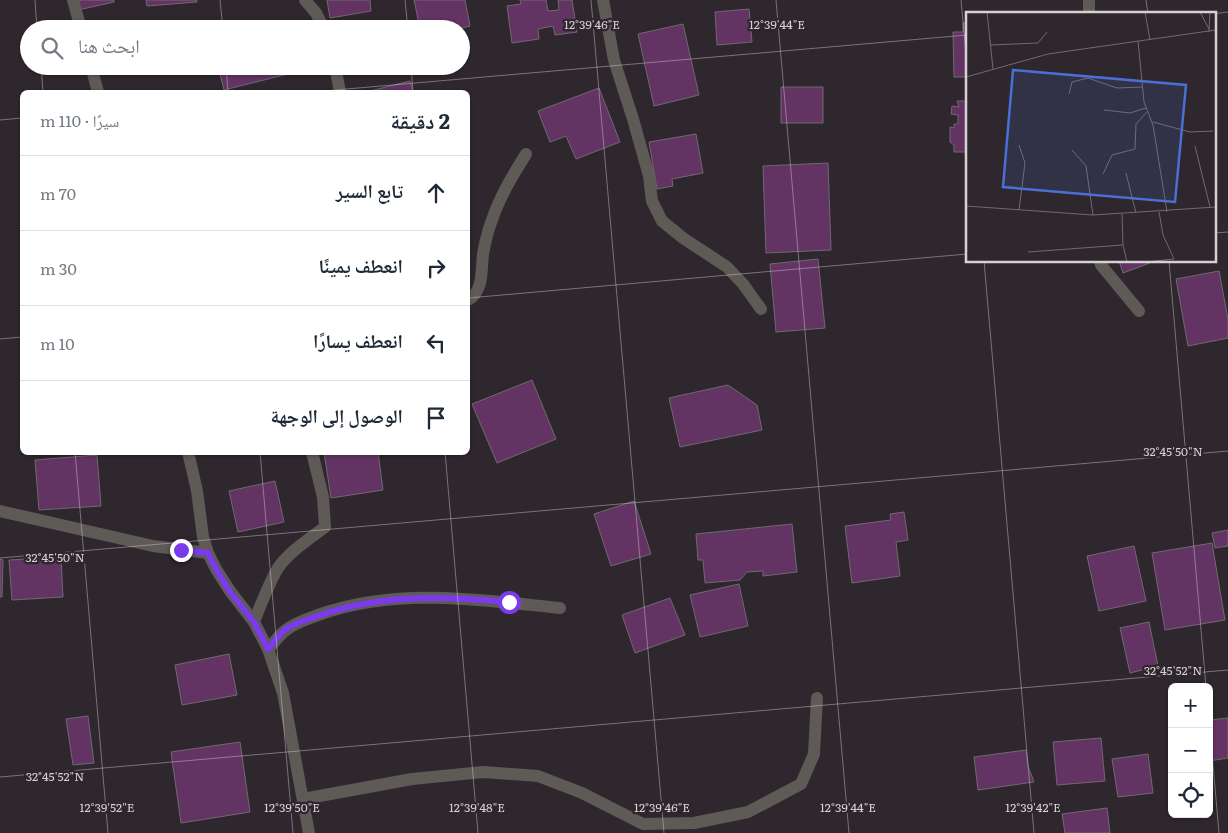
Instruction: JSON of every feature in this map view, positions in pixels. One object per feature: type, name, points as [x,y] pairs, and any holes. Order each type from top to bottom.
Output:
[{"type":"street","points":[[73,0],[79,20]]},
{"type":"street","points":[[305,0],[320,20]]},
{"type":"street","points":[[603,0],[614,60],[649,176],[652,201],[662,221],[683,238],[727,267],[743,284],[761,309]]},
{"type":"street","points":[[93,75],[97,90]]},
{"type":"street","points":[[337,75],[340,90]]},
{"type":"street","points":[[470,299],[473,297],[481,282],[484,253],[491,221],[506,187],[526,154]]},
{"type":"street","points":[[1100,262],[1139,312]]},
{"type":"street","points":[[189,455],[197,490],[203,537],[208,553],[230,592],[254,622],[268,649],[283,693],[309,833]]},
{"type":"street","points":[[254,622],[262,600],[279,567],[298,548],[325,527],[323,497],[313,455]]},
{"type":"street","points":[[0,511],[153,546],[208,553]]},
{"type":"street","points":[[268,649],[286,629],[304,620],[336,609],[374,602],[433,597],[469,598],[560,608]]},
{"type":"street","points":[[303,798],[412,779],[483,772],[538,776],[582,793],[643,824],[694,823],[748,812],[801,784],[814,754],[817,698]]},
{"type":"building","points":[[76,0],[114,0],[114,2],[78,10]]},
{"type":"building","points":[[146,0],[197,0],[197,2],[147,6]]},
{"type":"building","points":[[327,0],[370,0],[371,11],[330,18]]},
{"type":"building","points":[[414,0],[465,0],[469,20],[418,20]]},
{"type":"building","points":[[520,0],[546,0],[548,11],[559,10],[558,0],[572,0],[577,32],[555,35],[553,26],[538,29],[539,39],[512,43],[507,6],[521,4]]},
{"type":"building","points":[[749,9],[752,42],[717,45],[715,12]]},
{"type":"building","points":[[963,23],[966,23],[966,77],[954,77],[953,32],[963,32]]},
{"type":"building","points":[[683,24],[699,95],[654,106],[638,34]]},
{"type":"building","points":[[220,75],[284,75],[224,90]]},
{"type":"building","points":[[410,81],[412,90],[374,90]]},
{"type":"building","points":[[781,87],[823,87],[823,123],[781,123]]},
{"type":"building","points":[[599,88],[620,142],[576,159],[566,136],[550,142],[538,111]]},
{"type":"building","points":[[957,101],[966,101],[966,152],[954,152],[954,145],[950,142],[950,127],[954,128],[954,124],[958,124],[958,115],[951,114],[952,106],[959,107]]},
{"type":"building","points":[[696,134],[703,173],[672,179],[673,186],[657,189],[649,142]]},
{"type":"building","points":[[828,163],[831,250],[766,253],[763,166]]},
{"type":"building","points":[[818,259],[825,328],[776,332],[770,264]]},
{"type":"building","points":[[1119,262],[1150,262],[1150,263],[1123,273]]},
{"type":"building","points":[[1219,271],[1228,319],[1228,338],[1188,346],[1176,279]]},
{"type":"building","points":[[532,380],[556,439],[497,463],[472,404]]},
{"type":"building","points":[[728,385],[757,405],[762,430],[680,447],[669,398]]},
{"type":"building","points":[[97,455],[101,506],[39,510],[35,460]]},
{"type":"building","points":[[324,455],[378,455],[383,490],[331,498]]},
{"type":"building","points":[[275,481],[284,522],[238,532],[229,491]]},
{"type":"building","points":[[634,501],[651,554],[611,566],[594,514]]},
{"type":"building","points":[[904,512],[908,540],[896,542],[900,576],[852,583],[845,526],[891,520],[890,514]]},
{"type":"building","points":[[792,524],[797,572],[763,576],[763,571],[747,572],[740,580],[705,583],[703,560],[698,560],[696,534]]},
{"type":"building","points":[[1228,530],[1228,546],[1215,548],[1212,533]]},
{"type":"building","points":[[1212,543],[1225,620],[1165,630],[1152,553]]},
{"type":"building","points":[[1134,546],[1146,601],[1099,611],[1087,556]]},
{"type":"building","points":[[61,557],[63,597],[12,600],[9,560]]},
{"type":"building","points":[[0,559],[3,560],[2,597],[0,597]]},
{"type":"building","points":[[739,584],[748,626],[700,637],[690,595]]},
{"type":"building","points":[[670,598],[685,635],[635,653],[622,615]]},
{"type":"building","points":[[1149,622],[1158,666],[1130,673],[1120,628]]},
{"type":"building","points":[[229,654],[237,695],[182,705],[175,665]]},
{"type":"building","points":[[88,716],[94,763],[73,765],[66,719]]},
{"type":"building","points":[[1228,718],[1228,758],[1213,760],[1213,720]]},
{"type":"building","points":[[1101,738],[1105,781],[1057,785],[1053,742]]},
{"type":"building","points":[[240,742],[250,812],[181,823],[171,752]]},
{"type":"building","points":[[1026,750],[1028,766],[1034,782],[978,790],[974,757]]},
{"type":"building","points":[[1148,754],[1153,793],[1118,797],[1112,759]]},
{"type":"building","points":[[1107,808],[1110,833],[1065,833],[1062,814]]},
{"type":"route","points":[[181,550],[208,553],[230,592],[254,622],[268,649],[286,629],[304,620],[336,609],[374,602],[433,597],[509,602]]}]
